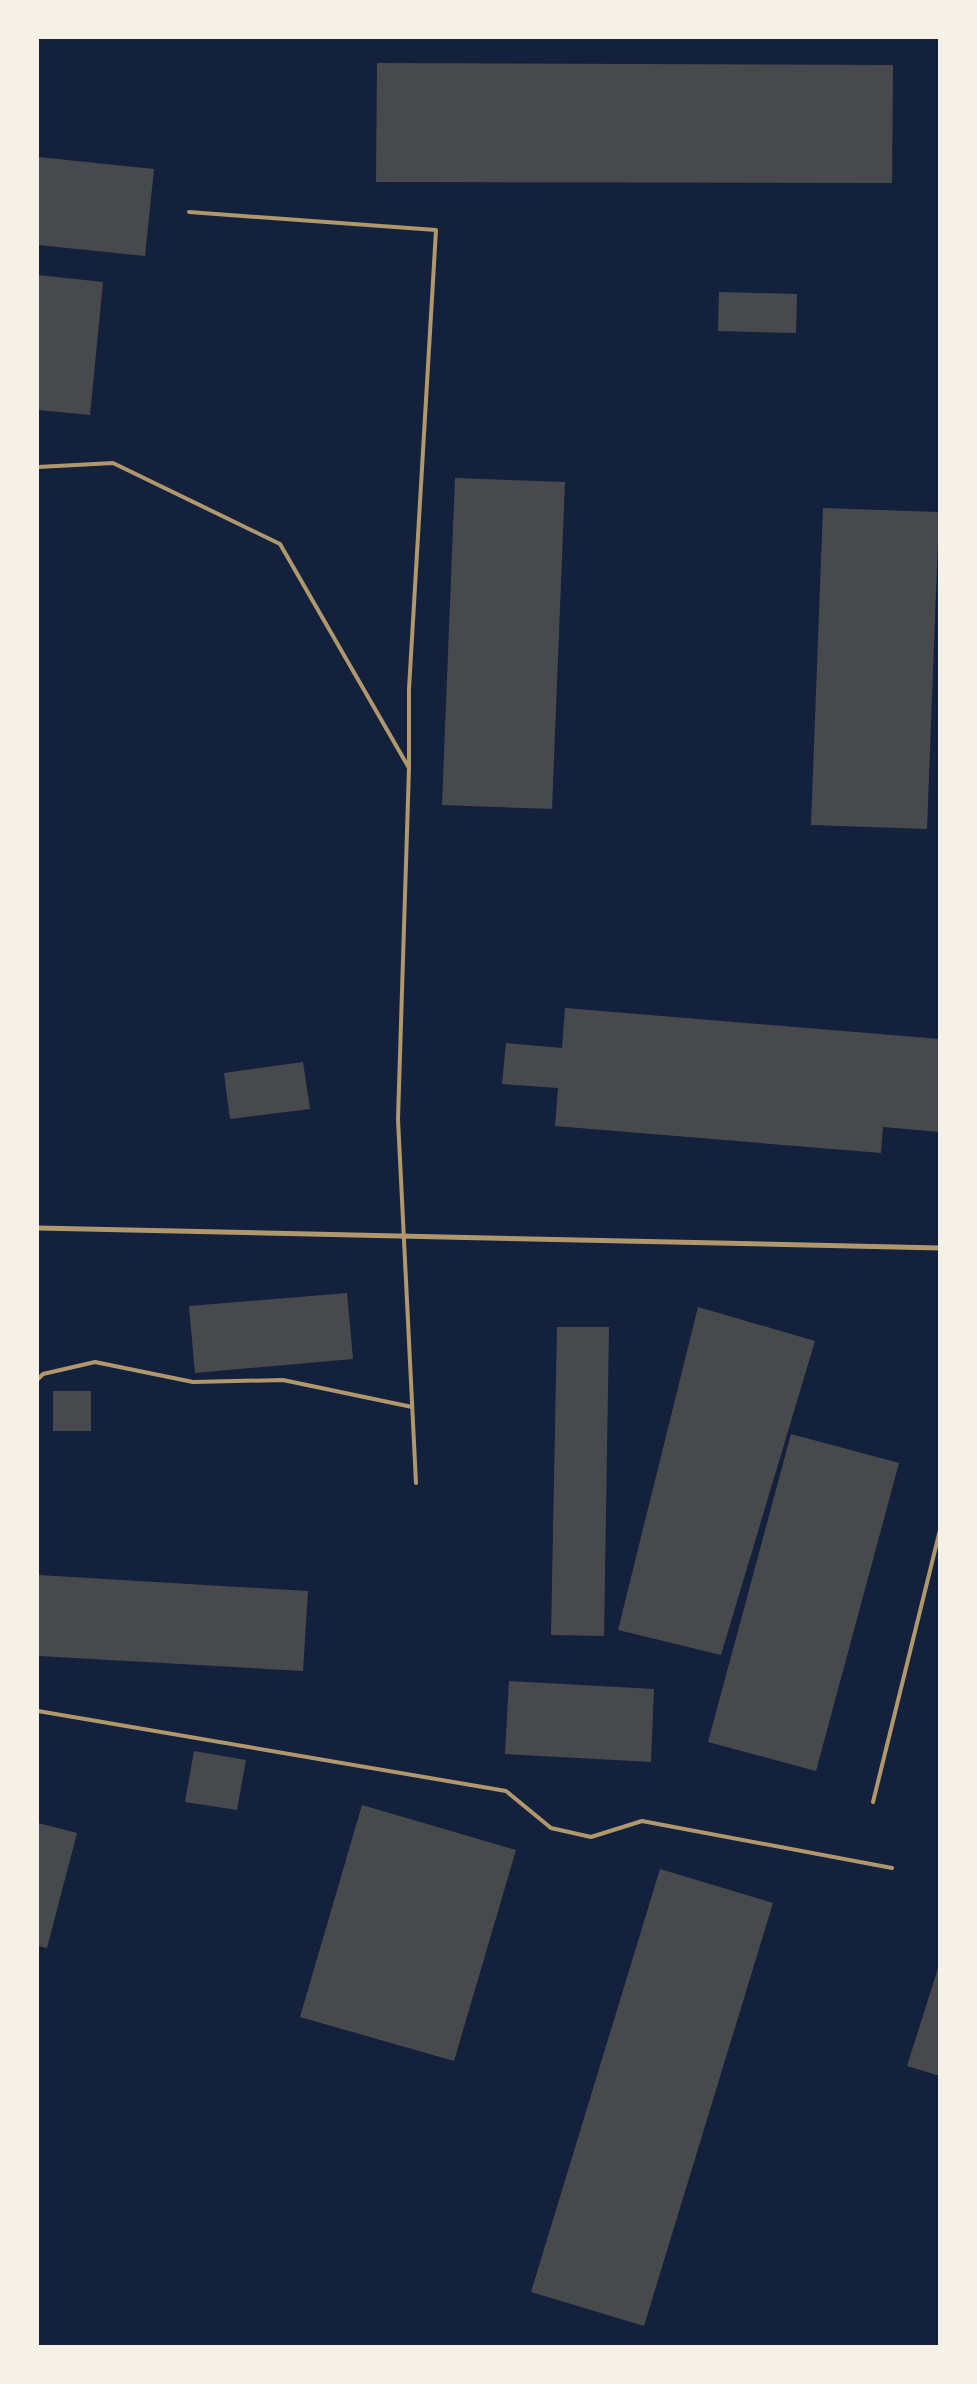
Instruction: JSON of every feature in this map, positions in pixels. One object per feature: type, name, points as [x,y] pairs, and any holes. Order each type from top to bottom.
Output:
[{"type":"street","points":[[38,1228],[940,1248]]},
{"type":"lane","points":[[189,212],[436,230],[409,690],[409,768],[398,1119],[416,1483]]},
{"type":"lane","points":[[38,467],[113,463],[280,544],[409,768]]},
{"type":"lane","points":[[38,1379],[43,1374],[95,1362],[192,1382],[283,1380],[412,1407]]},
{"type":"lane","points":[[873,1802],[940,1530]]},
{"type":"lane","points":[[38,1711],[506,1791],[551,1828],[591,1837],[642,1821],[892,1868]]},
{"type":"building","points":[[377,63],[893,65],[892,183],[376,182]]},
{"type":"building","points":[[38,157],[154,169],[145,256],[38,245]]},
{"type":"building","points":[[38,275],[103,282],[90,415],[38,410]]},
{"type":"building","points":[[719,292],[797,294],[796,333],[718,331]]},
{"type":"building","points":[[455,478],[565,482],[552,809],[442,805]]},
{"type":"building","points":[[823,508],[939,512],[927,829],[811,825]]},
{"type":"building","points":[[565,1008],[940,1039],[940,1132],[883,1127],[881,1153],[555,1126],[558,1088],[502,1084],[506,1043],[562,1048]]},
{"type":"building","points":[[303,1062],[310,1109],[230,1119],[224,1073]]},
{"type":"building","points":[[347,1293],[353,1359],[195,1373],[189,1306]]},
{"type":"building","points":[[698,1307],[815,1341],[721,1655],[618,1630]]},
{"type":"building","points":[[557,1327],[609,1327],[604,1636],[551,1635]]},
{"type":"building","points":[[53,1391],[91,1391],[91,1431],[53,1431]]},
{"type":"building","points":[[791,1434],[899,1463],[816,1771],[708,1742]]},
{"type":"building","points":[[38,1575],[308,1591],[303,1671],[38,1656]]},
{"type":"building","points":[[509,1681],[654,1689],[651,1762],[505,1754]]},
{"type":"building","points":[[194,1751],[246,1760],[237,1810],[185,1802]]},
{"type":"building","points":[[362,1805],[516,1850],[454,2061],[300,2017]]},
{"type":"building","points":[[38,1823],[77,1833],[47,1948],[38,1946]]},
{"type":"building","points":[[660,1869],[773,1903],[644,2326],[531,2292]]},
{"type":"building","points":[[940,1962],[940,2076],[907,2066]]}]
